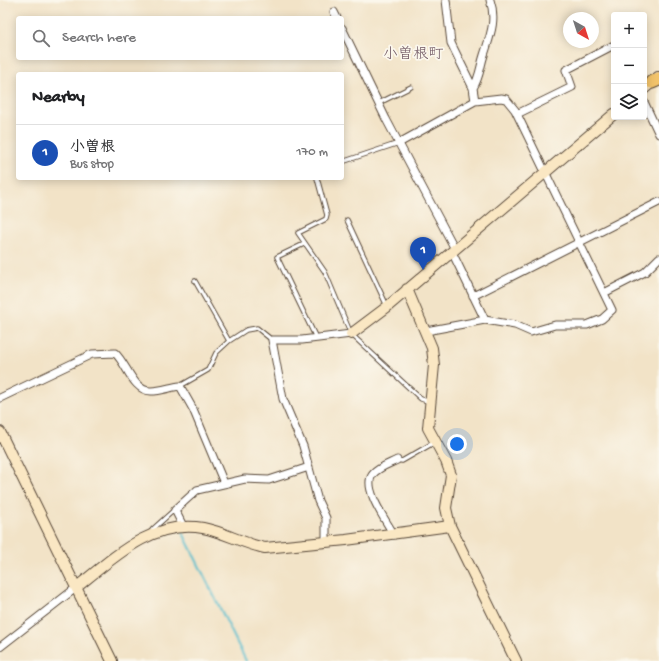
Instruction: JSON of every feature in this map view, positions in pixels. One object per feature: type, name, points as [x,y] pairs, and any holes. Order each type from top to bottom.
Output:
[{"type":"street","points":[[446,0],[451,43],[473,88],[475,100]]},
{"type":"street","points":[[473,88],[479,78],[484,55],[491,36],[493,16],[490,0]]},
{"type":"street","points":[[344,32],[453,251],[485,320]]},
{"type":"street","points":[[517,114],[572,87],[566,70],[611,47]]},
{"type":"street","points":[[400,143],[475,100],[506,99],[517,114],[612,310],[602,319],[587,325],[555,325],[531,332],[515,325],[485,320],[426,331]]},
{"type":"street","points":[[647,108],[659,134]]},
{"type":"street","points":[[326,542],[326,518],[318,501],[310,467],[303,446],[284,399],[272,340],[316,339],[351,334],[387,307],[611,116]]},
{"type":"street","points":[[473,296],[578,241],[659,202]]},
{"type":"street","points":[[604,293],[645,272],[659,258]]},
{"type":"street","points":[[407,289],[426,331],[434,356],[428,428],[446,461],[451,475],[446,508],[450,526],[516,661]]},
{"type":"street","points":[[0,398],[98,352],[115,353],[120,358],[137,385],[144,390],[150,391],[180,386],[193,409],[224,483]]},
{"type":"street","points":[[0,432],[112,661]]},
{"type":"street","points":[[394,535],[372,494],[369,484],[373,474],[397,460]]},
{"type":"street","points":[[183,526],[175,510],[197,490],[245,479],[269,480],[310,467]]},
{"type":"street","points":[[0,646],[124,550],[148,536],[183,526],[205,529],[254,546],[265,548],[394,535],[450,526]]},
{"type":"lane","points":[[379,103],[411,87]]},
{"type":"lane","points":[[344,161],[400,143]]},
{"type":"lane","points":[[318,180],[327,215],[326,218],[298,233],[304,244],[325,272],[351,334],[421,400],[431,402]]},
{"type":"lane","points":[[347,220],[387,307]]},
{"type":"lane","points":[[304,244],[277,257],[316,339]]},
{"type":"lane","points":[[195,281],[229,341]]},
{"type":"lane","points":[[180,386],[208,370],[216,353],[229,341],[246,330],[257,328],[272,340]]},
{"type":"lane","points":[[397,460],[402,461],[435,442]]},
{"type":"lane","points":[[148,536],[153,528],[175,510]]},
{"type":"waterway","points":[[182,531],[246,661]]},
{"type":"place","name":"小曽根","points":[[423,270]]},
{"type":"district","name":"小曽根町","points":[[413,55]]}]
